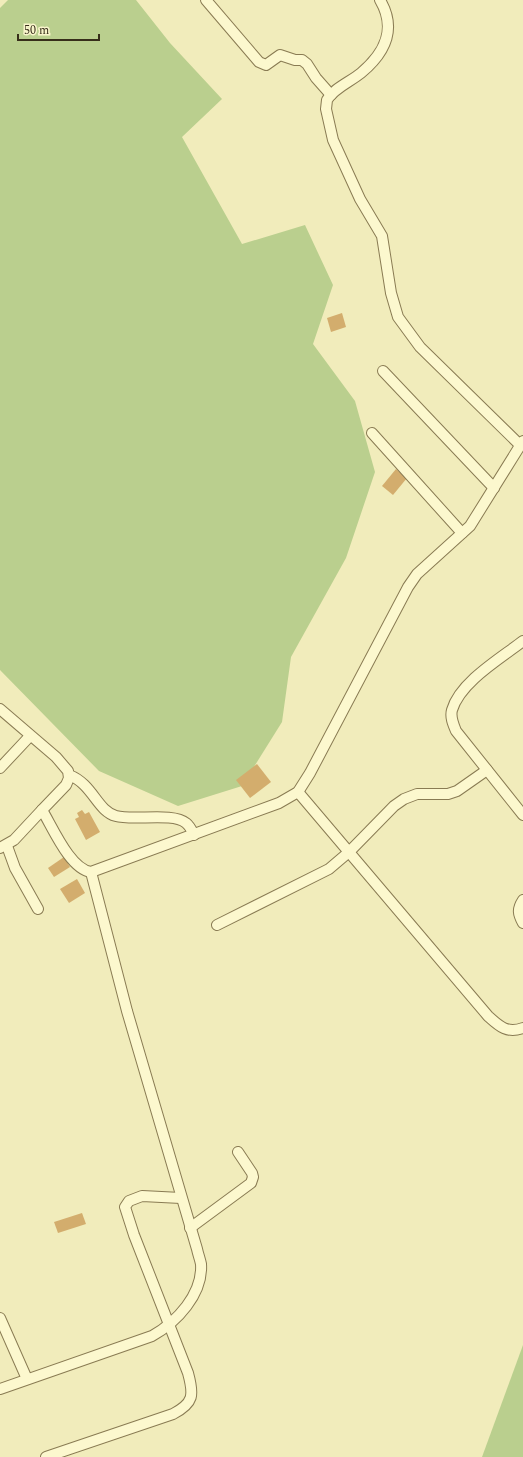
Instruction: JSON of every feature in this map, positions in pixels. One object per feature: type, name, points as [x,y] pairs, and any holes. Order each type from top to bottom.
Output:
[{"type":"street","points":[[206,0],[258,62],[266,65],[280,55],[295,60],[302,60],[307,64],[316,78],[331,95]]},
{"type":"street","points":[[42,810],[72,860],[81,869],[91,872],[254,814],[279,803],[298,792],[310,773],[408,587],[417,574],[470,526],[522,443],[420,347],[398,317],[391,293],[382,236],[360,199],[333,140],[326,110],[327,100],[331,95],[362,72],[384,44],[389,30],[389,21],[380,0]]},
{"type":"street","points":[[383,371],[494,488]]},
{"type":"street","points":[[372,434],[462,534]]},
{"type":"street","points":[[523,641],[469,683],[461,692],[452,711],[452,721],[456,731],[523,815]]},
{"type":"street","points":[[0,709],[62,763],[69,775],[84,783],[109,813],[120,817],[178,819],[188,824],[194,836]]},
{"type":"street","points":[[0,768],[30,736]]},
{"type":"street","points":[[217,925],[329,869],[349,852],[394,806],[404,799],[417,794],[452,792],[487,770]]},
{"type":"street","points":[[38,909],[3,847],[66,785],[69,775]]},
{"type":"street","points":[[298,792],[499,1026],[512,1030],[523,1028]]},
{"type":"street","points":[[0,1388],[152,1336],[169,1325],[183,1311],[198,1286],[200,1276],[201,1264],[127,1011],[91,872]]},
{"type":"street","points":[[523,900],[519,906],[518,912],[523,923]]},
{"type":"street","points":[[190,1228],[251,1183],[253,1177],[252,1173],[238,1152]]},
{"type":"street","points":[[46,1457],[173,1414],[187,1405],[191,1400],[192,1389],[134,1235],[125,1207],[129,1201],[142,1196],[181,1198]]},
{"type":"street","points":[[0,1318],[27,1379]]},
{"type":"green space","points":[[8,0],[136,0],[170,43],[222,99],[182,137],[242,244],[305,225],[333,285],[313,344],[355,401],[375,472],[346,558],[291,657],[282,722],[242,786],[178,806],[99,771],[0,670],[0,8]]},
{"type":"green space","points":[[523,1345],[523,1457],[482,1457]]},
{"type":"building","points":[[342,313],[346,327],[331,332],[327,318]]},
{"type":"building","points":[[396,469],[407,478],[393,495],[382,486]]},
{"type":"building","points":[[257,764],[271,782],[250,798],[236,780]]},
{"type":"building","points":[[82,810],[85,814],[89,812],[100,832],[86,840],[75,819],[79,817],[77,813]]},
{"type":"building","points":[[64,857],[70,867],[54,877],[48,868]]},
{"type":"building","points":[[77,879],[85,893],[69,903],[60,889]]},
{"type":"building","points":[[82,1213],[86,1224],[58,1233],[54,1222]]}]
